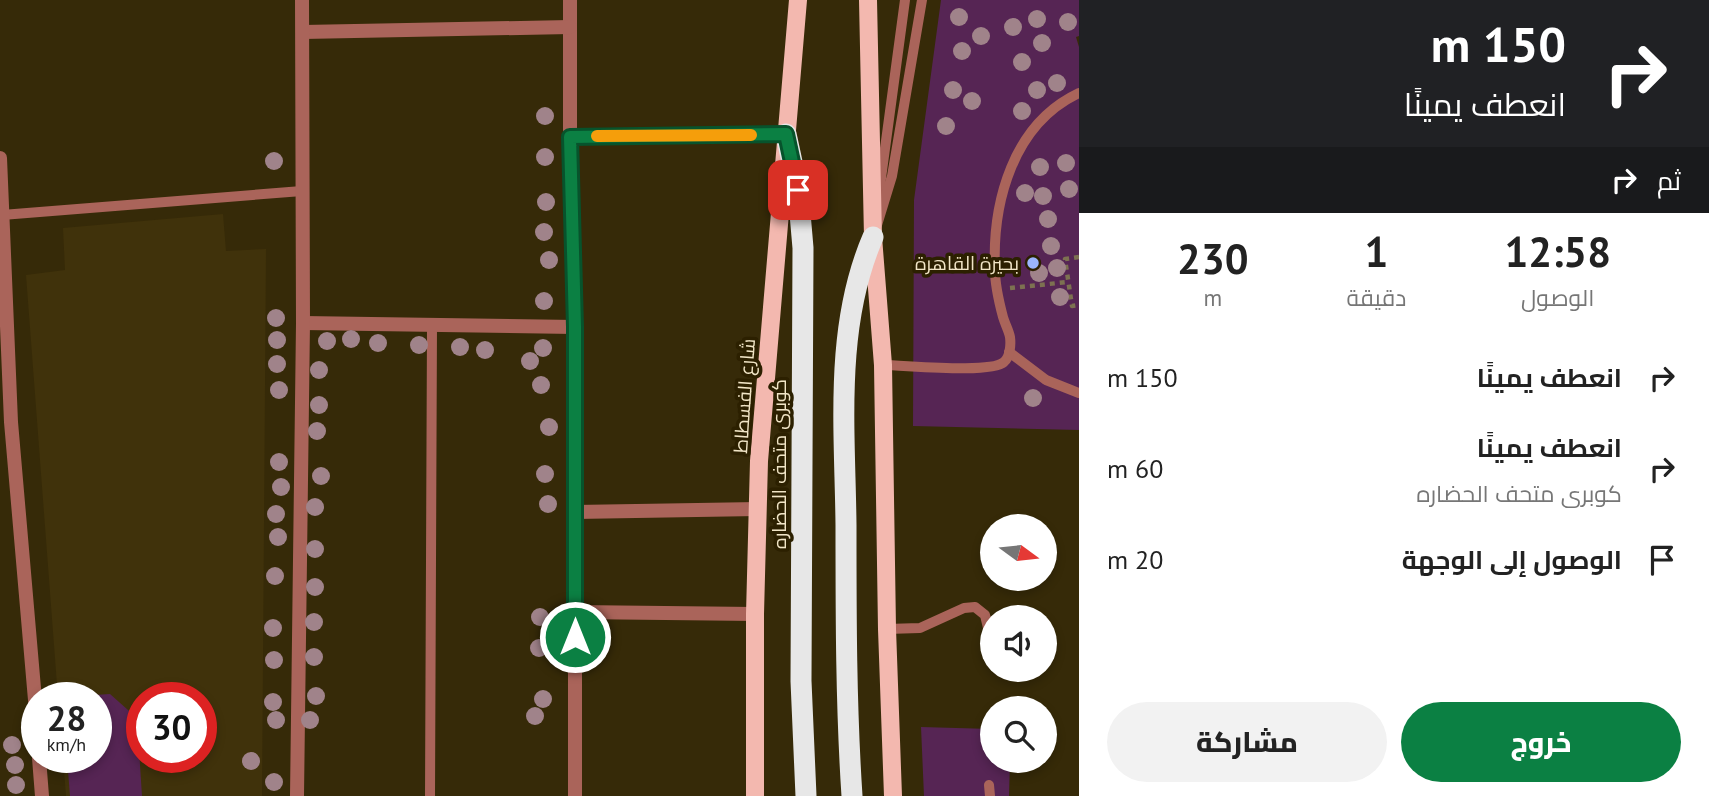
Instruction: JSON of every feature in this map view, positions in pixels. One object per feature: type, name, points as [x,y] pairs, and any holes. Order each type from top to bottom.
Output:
[{"type":"highway","name":"كوبرى متحف الحضاره","points":[[786,134],[798,190],[803,248],[801,681],[806,796]]},
{"type":"highway","points":[[852,796],[847,676],[844,382],[853,291],[873,237]]},
{"type":"main road","name":"شارع الفسطاط","points":[[755,796],[755,614],[763,412],[798,0]]},
{"type":"main road","points":[[868,0],[873,237],[883,365],[887,629],[893,796]]},
{"type":"street","points":[[297,796],[303,323],[302,0]]},
{"type":"street","points":[[570,0],[575,327],[575,796]]},
{"type":"street","points":[[303,32],[570,27]]},
{"type":"street","points":[[570,137],[786,134]]},
{"type":"street","points":[[0,158],[5,422],[33,682]]},
{"type":"street","points":[[303,323],[575,327]]},
{"type":"street","points":[[575,512],[758,509]]},
{"type":"street","points":[[575,612],[755,614]]},
{"type":"street","points":[[40,773],[42,796]]},
{"type":"lane","points":[[873,237],[905,0]]},
{"type":"lane","points":[[873,237],[892,176],[922,0]]},
{"type":"lane","points":[[883,365],[987,369],[1003,363],[1009,352],[1010,336],[997,290],[996,231],[1009,171],[1027,137],[1038,123],[1062,102],[1079,93]]},
{"type":"lane","points":[[2,215],[302,191]]},
{"type":"lane","points":[[430,796],[432,325]]},
{"type":"lane","points":[[1009,352],[1046,380],[1079,393]]},
{"type":"lane","points":[[887,629],[926,627],[964,608],[975,607],[980,611]]},
{"type":"path","points":[[1079,257],[1065,259],[1072,306],[1079,305]]},
{"type":"path","points":[[997,290],[1068,282]]},
{"type":"shaded area","points":[[941,0],[1079,0],[1079,36],[1076,37],[1079,47],[1079,430],[913,426],[914,200]]},
{"type":"shaded area","points":[[223,214],[226,251],[266,249],[262,796],[66,796],[64,773],[112,773],[112,682],[57,682],[26,275],[65,270],[63,228]]},
{"type":"shaded area","points":[[112,696],[126,708],[126,773],[141,773],[142,796],[70,796],[68,773],[112,773]]},
{"type":"shaded area","points":[[921,727],[980,729],[980,773],[1010,773],[1009,796],[924,796]]},
{"type":"slow traffic","points":[[597,136],[751,135]]},
{"type":"place","name":"بحيرة القاهرة","points":[[1033,263]]},
{"type":"route","points":[[575,637],[575,327],[570,137],[786,134],[798,190]]}]
